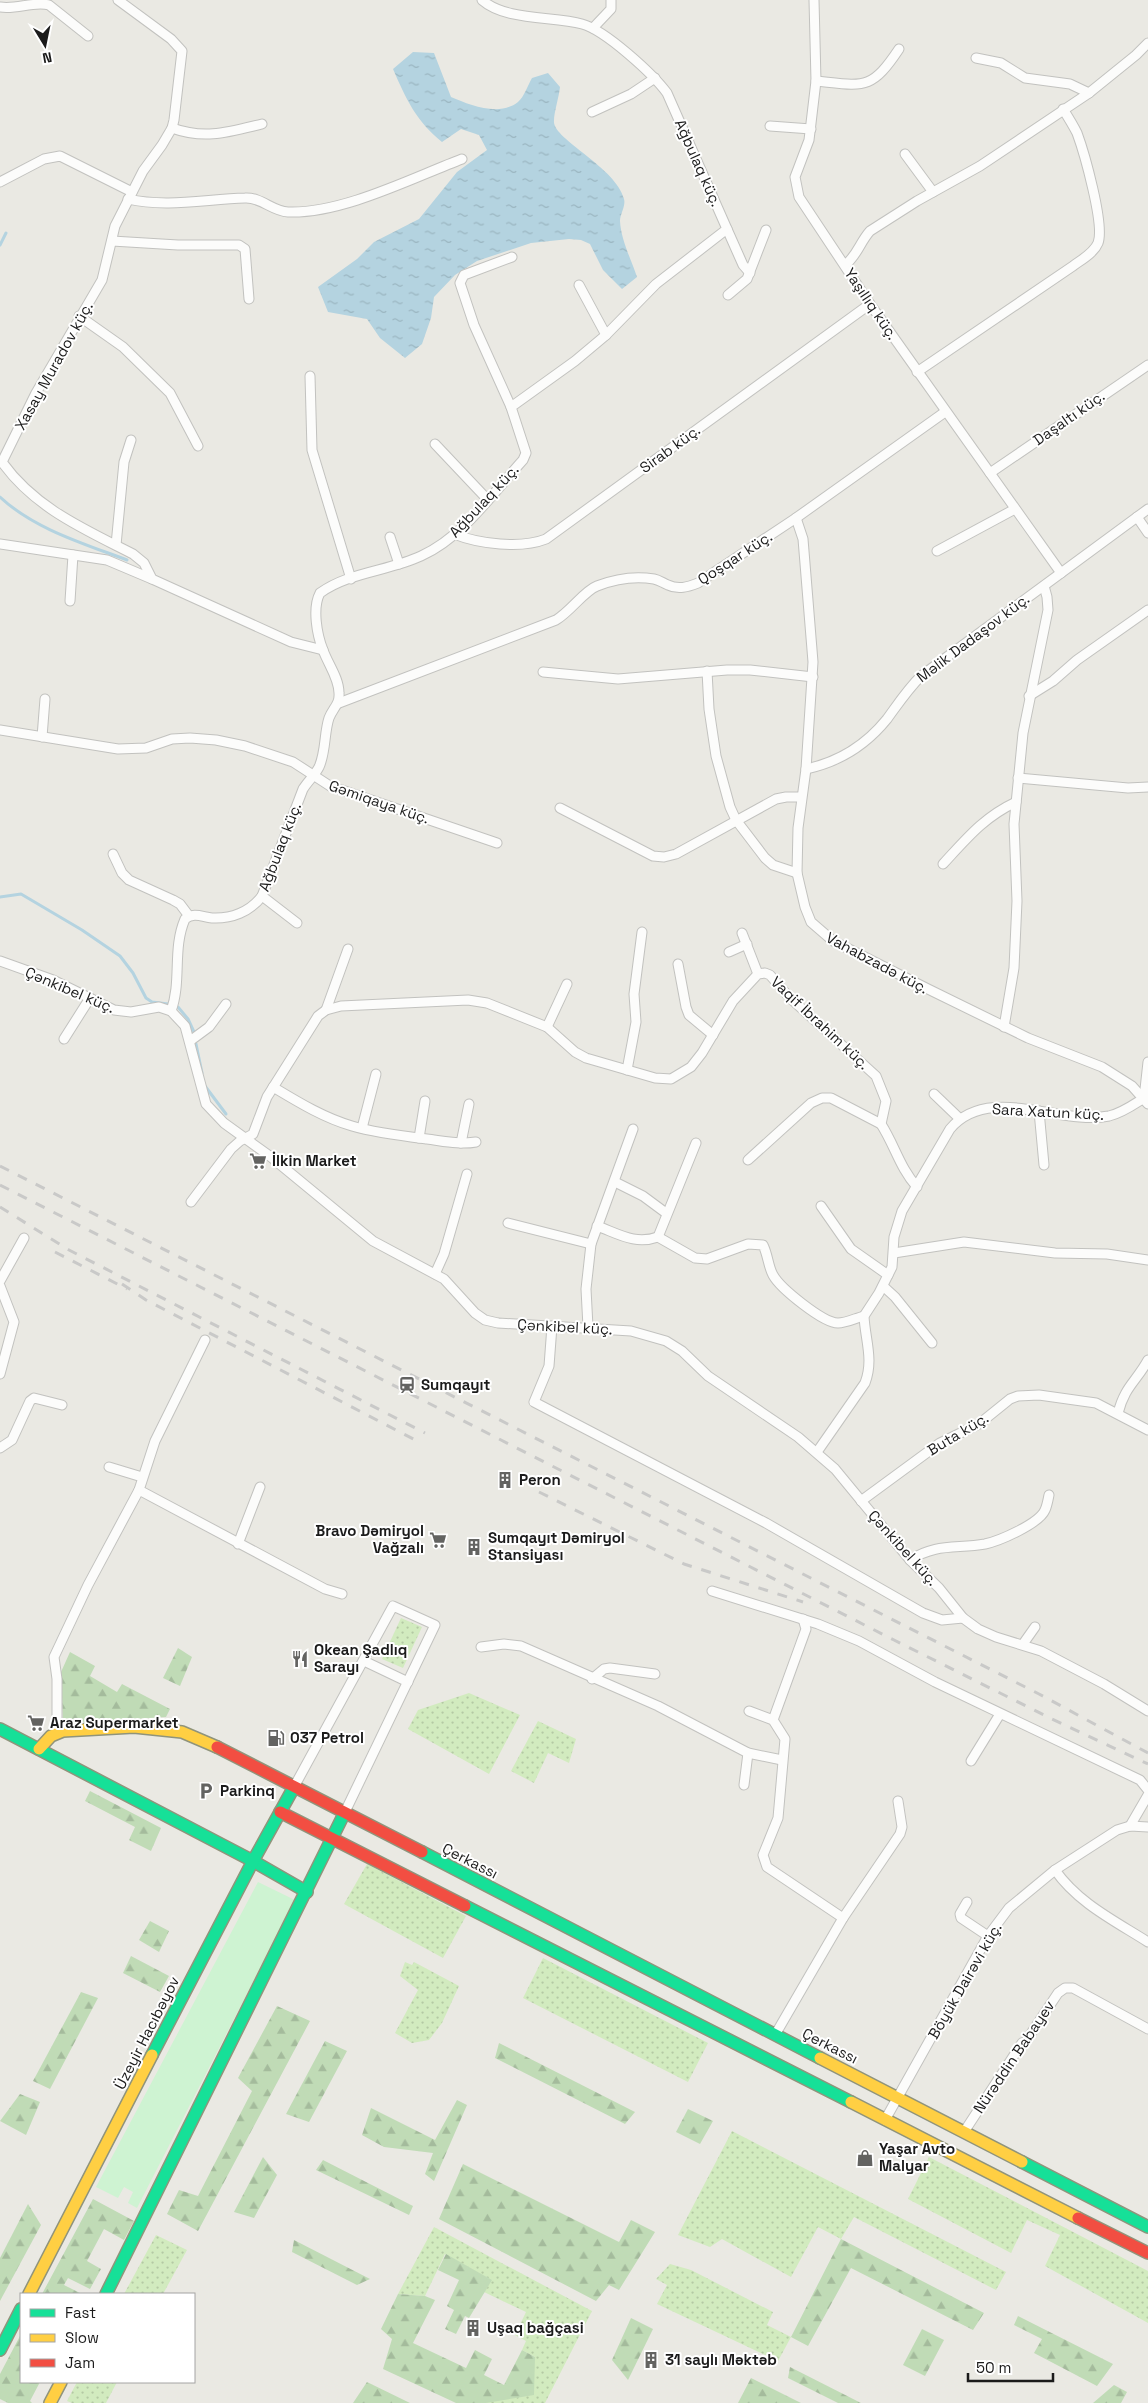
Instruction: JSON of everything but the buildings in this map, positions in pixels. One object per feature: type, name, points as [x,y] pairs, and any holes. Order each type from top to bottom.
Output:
[{"type":"street","name":"Xasay Muradov küç.","points":[[118,0],[171,39],[182,51],[172,128],[143,171],[130,196],[115,226],[105,272],[36,393],[1,462],[23,489],[45,506],[116,545],[144,563],[152,579]]},
{"type":"street","name":"Ağbulaq küç.","points":[[482,0],[502,10],[529,17],[582,23],[593,28],[655,78],[667,93],[742,265],[750,273]]},
{"type":"street","points":[[593,28],[611,8],[611,0]]},
{"type":"street","name":"Yaşıllıq küç.","points":[[814,0],[816,81],[811,129],[805,154],[795,177],[799,197],[917,372],[1061,573]]},
{"type":"street","points":[[0,6],[7,8],[41,3],[49,5],[88,36]]},
{"type":"street","points":[[845,265],[852,260],[870,231],[933,192],[980,166],[1089,92],[1136,55],[1148,43]]},
{"type":"street","points":[[816,81],[851,85],[864,83],[884,72],[899,49]]},
{"type":"street","points":[[976,58],[1001,62],[1024,78],[1070,84],[1089,92]]},
{"type":"street","points":[[592,112],[631,94],[655,78]]},
{"type":"street","points":[[917,372],[1073,266],[1092,251],[1098,243],[1099,217],[1084,153],[1064,109]]},
{"type":"street","points":[[172,128],[190,135],[206,135],[262,124]]},
{"type":"street","points":[[770,126],[811,129]]},
{"type":"street","points":[[905,154],[933,192]]},
{"type":"street","points":[[0,182],[44,159],[60,156],[140,202],[192,203],[247,198],[259,200],[277,210],[288,212],[317,209],[358,199],[462,159]]},
{"type":"street","points":[[512,258],[464,275],[460,282],[474,325],[511,407],[606,335],[656,284],[727,229]]},
{"type":"street","points":[[728,295],[747,279],[766,230]]},
{"type":"street","points":[[112,241],[178,245],[239,245],[245,249],[249,299]]},
{"type":"street","points":[[579,285],[606,335]]},
{"type":"street","name":"Sirab küç.","points":[[454,534],[463,538],[518,545],[534,544],[546,539],[870,304]]},
{"type":"street","points":[[80,316],[123,347],[170,392],[198,446]]},
{"type":"street","name":"Daşaltı küç.","points":[[990,473],[1148,364]]},
{"type":"street","points":[[310,376],[312,450],[351,579]]},
{"type":"street","name":"Ağbulaq küç.","points":[[190,916],[213,918],[240,914],[257,903],[262,896],[303,789],[314,775],[322,759],[329,718],[339,703],[338,684],[323,650],[317,618],[317,599],[327,588],[421,556],[454,534],[523,460],[526,453],[511,407]]},
{"type":"street","name":"Qoşqar küç.","points":[[339,703],[556,620],[568,613],[586,593],[596,586],[627,579],[644,578],[657,579],[670,586],[689,587],[796,518],[945,412]]},
{"type":"street","points":[[116,545],[124,462],[131,440]]},
{"type":"street","points":[[435,444],[487,499]]},
{"type":"street","points":[[937,552],[1015,509]]},
{"type":"street","name":"Məlik Dadaşov küç.","points":[[806,769],[833,762],[854,749],[887,718],[904,692],[920,676],[1148,509]]},
{"type":"street","points":[[1137,517],[1148,533]]},
{"type":"street","name":"Vahabzadə küç.","points":[[796,518],[804,539],[813,677],[806,769],[801,798],[797,873],[805,907],[811,922],[832,941],[1004,1027],[1102,1067],[1132,1086],[1147,1100]]},
{"type":"street","points":[[390,537],[399,564]]},
{"type":"street","points":[[0,544],[107,560],[291,642],[323,650]]},
{"type":"street","points":[[70,601],[74,554]]},
{"type":"street","points":[[1004,1027],[1014,968],[1016,901],[1014,824],[1018,778],[1029,696],[1048,610],[1044,586]]},
{"type":"street","points":[[1029,696],[1053,681],[1077,660],[1148,610]]},
{"type":"street","points":[[543,672],[618,679],[707,671],[750,670],[813,677]]},
{"type":"street","points":[[707,671],[709,709],[716,756],[730,807],[736,820],[765,858],[773,865],[797,873]]},
{"type":"street","points":[[42,737],[45,699]]},
{"type":"street","name":"Gəmiqaya küç.","points":[[0,730],[132,750],[146,748],[172,739],[216,740],[244,746],[293,762],[330,786],[497,843]]},
{"type":"street","points":[[1018,778],[1128,788],[1148,788]]},
{"type":"street","points":[[560,808],[653,856],[664,857],[676,854],[776,799],[786,797],[801,798]]},
{"type":"street","points":[[943,864],[981,822],[997,811],[1016,802]]},
{"type":"street","points":[[113,854],[122,873],[129,880],[180,904],[190,916],[183,924],[178,945],[175,1001],[171,1011]]},
{"type":"street","points":[[262,896],[297,923]]},
{"type":"street","points":[[626,1070],[636,1022],[634,994],[642,932]]},
{"type":"street","points":[[742,933],[758,974]]},
{"type":"street","points":[[729,952],[746,944]]},
{"type":"street","points":[[191,1202],[232,1149],[243,1139],[253,1134],[273,1087],[318,1016],[326,1010],[348,949]]},
{"type":"street","name":"Çənkibel küç.","points":[[0,961],[53,980],[122,1012],[149,1007],[171,1011],[185,1026],[201,1092],[206,1104],[243,1139],[271,1158],[372,1241],[444,1279],[475,1313],[486,1320],[498,1323],[631,1331],[666,1341],[682,1351],[708,1376],[817,1452],[835,1469],[910,1560],[940,1588],[963,1618],[978,1629],[996,1637],[1023,1644],[1104,1684],[1148,1711]]},
{"type":"street","points":[[678,964],[689,1015],[713,1035]]},
{"type":"street","name":"Vaqif İbrahim küç.","points":[[326,1010],[341,1006],[468,1000],[487,1003],[547,1027],[575,1052],[586,1058],[655,1078],[671,1079],[691,1067],[733,1001],[758,974],[764,972],[770,975],[789,998],[876,1076],[886,1101],[886,1112],[881,1124]]},
{"type":"street","points":[[547,1027],[567,984]]},
{"type":"street","points":[[64,1039],[90,998]]},
{"type":"street","points":[[190,1041],[209,1027],[226,1004]]},
{"type":"street","points":[[1147,1100],[1148,1062]]},
{"type":"street","points":[[362,1128],[376,1074]]},
{"type":"street","points":[[273,1087],[305,1106],[351,1126],[419,1138],[461,1143],[476,1142]]},
{"type":"street","points":[[817,1452],[866,1382],[870,1371],[864,1316],[888,1275],[894,1253],[896,1227],[902,1212],[934,1154],[959,1118],[934,1094]]},
{"type":"street","points":[[748,1160],[811,1103],[822,1098],[831,1098],[881,1124],[891,1139],[905,1173],[917,1187]]},
{"type":"street","name":"Sara Xatun küç.","points":[[959,1118],[975,1111],[994,1108],[1086,1117],[1108,1116],[1122,1112],[1147,1100]]},
{"type":"street","points":[[419,1138],[425,1101]]},
{"type":"street","points":[[461,1143],[468,1104]]},
{"type":"street","points":[[1039,1111],[1044,1165]]},
{"type":"street","points":[[588,1327],[586,1289],[592,1244],[632,1129]]},
{"type":"street","points":[[597,1226],[636,1241],[646,1242],[658,1237],[666,1213],[696,1143]]},
{"type":"street","points":[[435,1274],[444,1254],[467,1174]]},
{"type":"street","points":[[615,1182],[643,1196],[666,1213]]},
{"type":"street","points":[[821,1206],[851,1249],[888,1275]]},
{"type":"street","points":[[508,1223],[592,1244]]},
{"type":"street","points":[[658,1237],[695,1258],[707,1259],[748,1244],[763,1245],[773,1275],[828,1322],[838,1323],[864,1316]]},
{"type":"street","points":[[0,1281],[24,1238]]},
{"type":"street","points":[[894,1253],[964,1242],[1046,1252],[1107,1254],[1148,1260]]},
{"type":"street","points":[[0,1286],[14,1322],[0,1374]]},
{"type":"street","points":[[883,1286],[895,1297],[932,1343]]},
{"type":"street","points":[[552,1326],[549,1366],[534,1402],[766,1523],[923,1613],[942,1620],[963,1618]]},
{"type":"street","points":[[39,1749],[49,1736],[57,1732],[57,1680],[54,1657],[88,1585],[139,1490],[155,1441],[205,1340]]},
{"type":"street","points":[[1118,1413],[1127,1388],[1148,1360]]},
{"type":"street","name":"Buta küç.","points":[[861,1501],[940,1443],[979,1424],[1010,1399],[1018,1396],[1039,1395],[1096,1403],[1148,1430]]},
{"type":"street","points":[[0,1448],[12,1440],[30,1401],[34,1398],[62,1405]]},
{"type":"street","points":[[109,1467],[142,1477]]},
{"type":"street","points":[[238,1544],[260,1488]]},
{"type":"street","points":[[139,1490],[325,1589],[342,1594]]},
{"type":"street","points":[[910,1560],[930,1549],[988,1543],[1004,1538],[1040,1516],[1046,1510],[1049,1495]]},
{"type":"street","points":[[712,1591],[803,1619],[859,1641],[1000,1714],[1140,1780],[1148,1790]]},
{"type":"street","points":[[106,2293],[307,1892],[435,1625],[393,1606],[294,1787]]},
{"type":"street","points":[[773,1720],[806,1629],[803,1619]]},
{"type":"street","points":[[1023,1644],[1035,1627]]},
{"type":"street","points":[[481,1647],[504,1644],[521,1646],[592,1679],[658,1706],[748,1753],[782,1760]]},
{"type":"street","points":[[364,1661],[408,1682]]},
{"type":"street","points":[[592,1679],[604,1669],[610,1668],[655,1674]]},
{"type":"street","points":[[749,1711],[773,1720],[785,1739],[778,1818],[763,1855],[764,1862],[767,1867],[843,1918]]},
{"type":"street","points":[[971,1761],[1000,1714]]},
{"type":"street","name":"Çerkassı","points":[[57,1732],[149,1727],[172,1728],[198,1737],[344,1814],[1148,2227]]},
{"type":"street","points":[[0,1729],[253,1861],[307,1892]]},
{"type":"street","points":[[744,1785],[748,1753]]},
{"type":"street","name":"Üzeyir Hacıbəyov","points":[[30,2293],[253,1861],[294,1787]]},
{"type":"street","points":[[1130,1826],[1148,1795]]},
{"type":"street","points":[[775,2034],[843,1918],[900,1834],[902,1827],[898,1801]]},
{"type":"street","points":[[280,1812],[1148,2253]]},
{"type":"street","name":"Böyük Dairəvi küç.","points":[[885,2120],[988,1936],[1019,1897],[1055,1870],[1117,1830],[1130,1826],[1148,1826]]},
{"type":"street","points":[[1055,1870],[1075,1893],[1103,1914],[1148,1942]]},
{"type":"street","points":[[967,1902],[960,1914],[961,1918],[988,1936]]},
{"type":"street","name":"Nürəddin Babayev","points":[[964,2132],[1022,2043],[1024,2044],[1058,1993],[1065,1988],[1073,1988],[1148,2029]]},
{"type":"street","points":[[0,2350],[20,2311]]},
{"type":"street","points":[[50,2403],[60,2383]]},
{"type":"green space","points":[[401,1618],[422,1627],[403,1668],[382,1659]]},
{"type":"green space","points":[[178,1648],[192,1657],[180,1686],[163,1678]]},
{"type":"green space","points":[[70,1652],[95,1666],[90,1676],[117,1692],[122,1684],[170,1709],[166,1717],[63,1723],[61,1672]]},
{"type":"green space","points":[[469,1693],[520,1715],[489,1774],[408,1729],[418,1710]]},
{"type":"green space","points":[[538,1721],[576,1739],[569,1763],[548,1753],[534,1783],[511,1771]]},
{"type":"green space","points":[[90,1791],[161,1828],[151,1851],[129,1840],[135,1827],[85,1801]]},
{"type":"green space","points":[[367,1864],[466,1916],[443,1958],[344,1904]]},
{"type":"green space","points":[[258,1882],[295,1900],[137,2208],[128,2203],[133,2192],[124,2187],[118,2198],[96,2187]]},
{"type":"green space","points":[[150,1921],[169,1931],[159,1952],[139,1940]]},
{"type":"green space","points":[[131,1956],[169,1976],[160,1992],[123,1973]]},
{"type":"green space","points":[[543,1958],[708,2043],[688,2082],[523,1998]]},
{"type":"green space","points":[[405,1962],[412,1965],[414,1962],[459,1986],[442,2023],[429,2040],[412,2043],[395,2033],[418,1990],[400,1976]]},
{"type":"green space","points":[[81,1992],[98,1998],[50,2089],[33,2081]]},
{"type":"green space","points":[[277,2006],[310,2021],[198,2231],[167,2214],[179,2190],[198,2196],[252,2091],[238,2078]]},
{"type":"green space","points":[[325,2041],[347,2051],[309,2122],[286,2114]]},
{"type":"green space","points":[[499,2043],[635,2112],[625,2124],[495,2058]]},
{"type":"green space","points":[[20,2094],[40,2102],[26,2135],[0,2121]]},
{"type":"green space","points":[[457,2100],[467,2105],[434,2181],[425,2174],[433,2153],[384,2147],[362,2135],[371,2108],[435,2140]]},
{"type":"green space","points":[[688,2109],[713,2121],[700,2144],[676,2132]]},
{"type":"green space","points":[[732,2131],[1006,2272],[996,2290],[854,2217],[841,2239],[818,2227],[791,2277],[722,2239],[710,2247],[678,2235]]},
{"type":"green space","points":[[263,2157],[277,2175],[254,2218],[234,2212]]},
{"type":"green space","points":[[929,2157],[1148,2271],[1148,2323],[1045,2266],[1060,2235],[1027,2220],[1011,2253],[908,2199]]},
{"type":"green space","points":[[323,2160],[413,2206],[409,2215],[316,2170]]},
{"type":"green space","points":[[463,2164],[619,2242],[631,2220],[655,2232],[619,2290],[609,2285],[596,2301],[439,2219]]},
{"type":"green space","points":[[93,2199],[134,2221],[124,2240],[104,2229],[87,2261],[101,2269],[90,2289],[68,2278],[64,2285],[80,2293],[43,2293]]},
{"type":"green space","points":[[28,2204],[41,2225],[0,2301],[0,2258]]},
{"type":"green space","points":[[434,2227],[592,2311],[545,2403],[486,2403],[535,2357],[522,2350],[526,2341],[515,2335],[526,2312],[484,2292],[491,2280],[445,2254],[425,2296],[398,2294]]},
{"type":"green space","points":[[156,2235],[187,2250],[164,2293],[125,2293]]},
{"type":"green space","points":[[841,2239],[984,2313],[973,2330],[851,2268],[808,2346],[791,2337]]},
{"type":"green space","points":[[294,2240],[370,2279],[357,2285],[292,2252]]},
{"type":"green space","points":[[446,2254],[492,2280],[469,2318],[465,2316],[456,2334],[445,2329],[454,2310],[447,2306],[459,2280],[438,2270]]},
{"type":"green space","points":[[670,2264],[691,2270],[773,2312],[767,2325],[791,2337],[778,2361],[657,2304],[667,2285],[656,2279]]},
{"type":"green space","points":[[398,2294],[425,2296],[435,2300],[413,2343],[466,2368],[475,2350],[492,2359],[484,2375],[504,2385],[522,2350],[535,2357],[534,2395],[486,2403],[456,2403],[383,2369],[392,2339],[381,2329]]},
{"type":"green space","points":[[1018,2316],[1113,2364],[1097,2386],[1034,2353],[1042,2339],[1014,2325]]},
{"type":"green space","points":[[631,2318],[653,2329],[628,2380],[612,2360]]},
{"type":"green space","points":[[922,2329],[944,2340],[925,2376],[903,2365]]},
{"type":"green space","points":[[20,2336],[20,2383],[39,2383],[30,2401],[32,2403],[8,2403],[0,2399],[0,2374]]},
{"type":"green space","points":[[790,2367],[861,2403],[838,2403],[788,2378]]},
{"type":"green space","points":[[751,2378],[801,2403],[738,2403]]},
{"type":"green space","points":[[367,2382],[410,2403],[353,2403]]},
{"type":"green space","points":[[76,2383],[116,2383],[106,2403],[72,2403],[67,2401]]},
{"type":"green space","points":[[1114,2385],[1127,2392],[1121,2403],[1093,2403]]},
{"type":"water","points":[[413,52],[434,53],[451,97],[484,108],[502,109],[518,102],[532,78],[548,73],[560,87],[554,117],[556,128],[598,165],[619,187],[624,199],[620,218],[621,228],[637,277],[622,289],[603,270],[590,244],[581,240],[569,239],[531,243],[477,261],[455,275],[434,297],[431,318],[422,344],[405,358],[380,338],[367,319],[328,312],[318,287],[357,259],[374,242],[419,219],[457,172],[487,150],[479,135],[461,129],[442,142],[418,118],[407,100],[393,69]]},
{"type":"waterway","points":[[0,245],[6,233]]},
{"type":"waterway","points":[[0,497],[13,508],[44,527],[127,560]]},
{"type":"waterway","points":[[0,897],[21,894],[82,930],[120,956],[133,973],[146,998],[152,1002],[168,1004]]},
{"type":"waterway","points":[[178,1007],[188,1019],[194,1032]]},
{"type":"waterway","points":[[196,1044],[202,1073]]},
{"type":"waterway","points":[[205,1086],[226,1114]]},
{"type":"railway","points":[[0,1166],[1039,1694],[1148,1753]]},
{"type":"railway","points":[[0,1185],[894,1640],[1052,1719],[1148,1764]]},
{"type":"railway","points":[[0,1207],[69,1250],[425,1433]]},
{"type":"railway","points":[[55,1252],[127,1289]]},
{"type":"railway","points":[[122,1284],[146,1300],[421,1443]]},
{"type":"railway","points":[[539,1492],[684,1564],[803,1602]]},
{"type":"traffic: fast","points":[[0,1729],[253,1861],[307,1892]]},
{"type":"traffic: fast","points":[[152,2055],[253,1861],[294,1787]]},
{"type":"traffic: fast","points":[[106,2293],[344,1814]]},
{"type":"traffic: fast","points":[[422,1852],[820,2058]]},
{"type":"traffic: fast","points":[[465,1906],[851,2102]]},
{"type":"traffic: fast","points":[[1022,2162],[1148,2227]]},
{"type":"traffic: fast","points":[[0,2350],[20,2311]]},
{"type":"traffic: slow","points":[[39,1749],[51,1736],[63,1731],[134,1727],[182,1732],[217,1747]]},
{"type":"traffic: slow","points":[[30,2293],[152,2055]]},
{"type":"traffic: slow","points":[[820,2058],[1022,2162]]},
{"type":"traffic: slow","points":[[851,2102],[1078,2218]]},
{"type":"traffic: slow","points":[[50,2403],[60,2383]]},
{"type":"traffic: jam","points":[[217,1747],[422,1852]]},
{"type":"traffic: jam","points":[[280,1812],[465,1906]]},
{"type":"traffic: jam","points":[[1078,2218],[1148,2253]]},
{"type":"place","name":"İlkin Market","points":[[258,1161]]},
{"type":"place","name":"Sumqayıt","points":[[407,1385]]},
{"type":"place","name":"Peron","points":[[505,1480]]},
{"type":"place","name":"Bravo Dəmiryol Vağzalı","points":[[438,1540]]},
{"type":"place","name":"Sumqayıt Dəmiryol Stansiyası","points":[[474,1547]]},
{"type":"place","name":"Okean Şadlıq Sarayı","points":[[300,1659]]},
{"type":"place","name":"Araz Supermarket","points":[[36,1723]]},
{"type":"place","name":"037 Petrol","points":[[276,1738]]},
{"type":"place","name":"Parkinq","points":[[206,1791]]},
{"type":"place","name":"Yaşar Avto Malyar","points":[[865,2158]]},
{"type":"place","name":"Uşaq bağçasi","points":[[473,2328]]},
{"type":"place","name":"31 saylı Məktəb","points":[[651,2360]]}]
